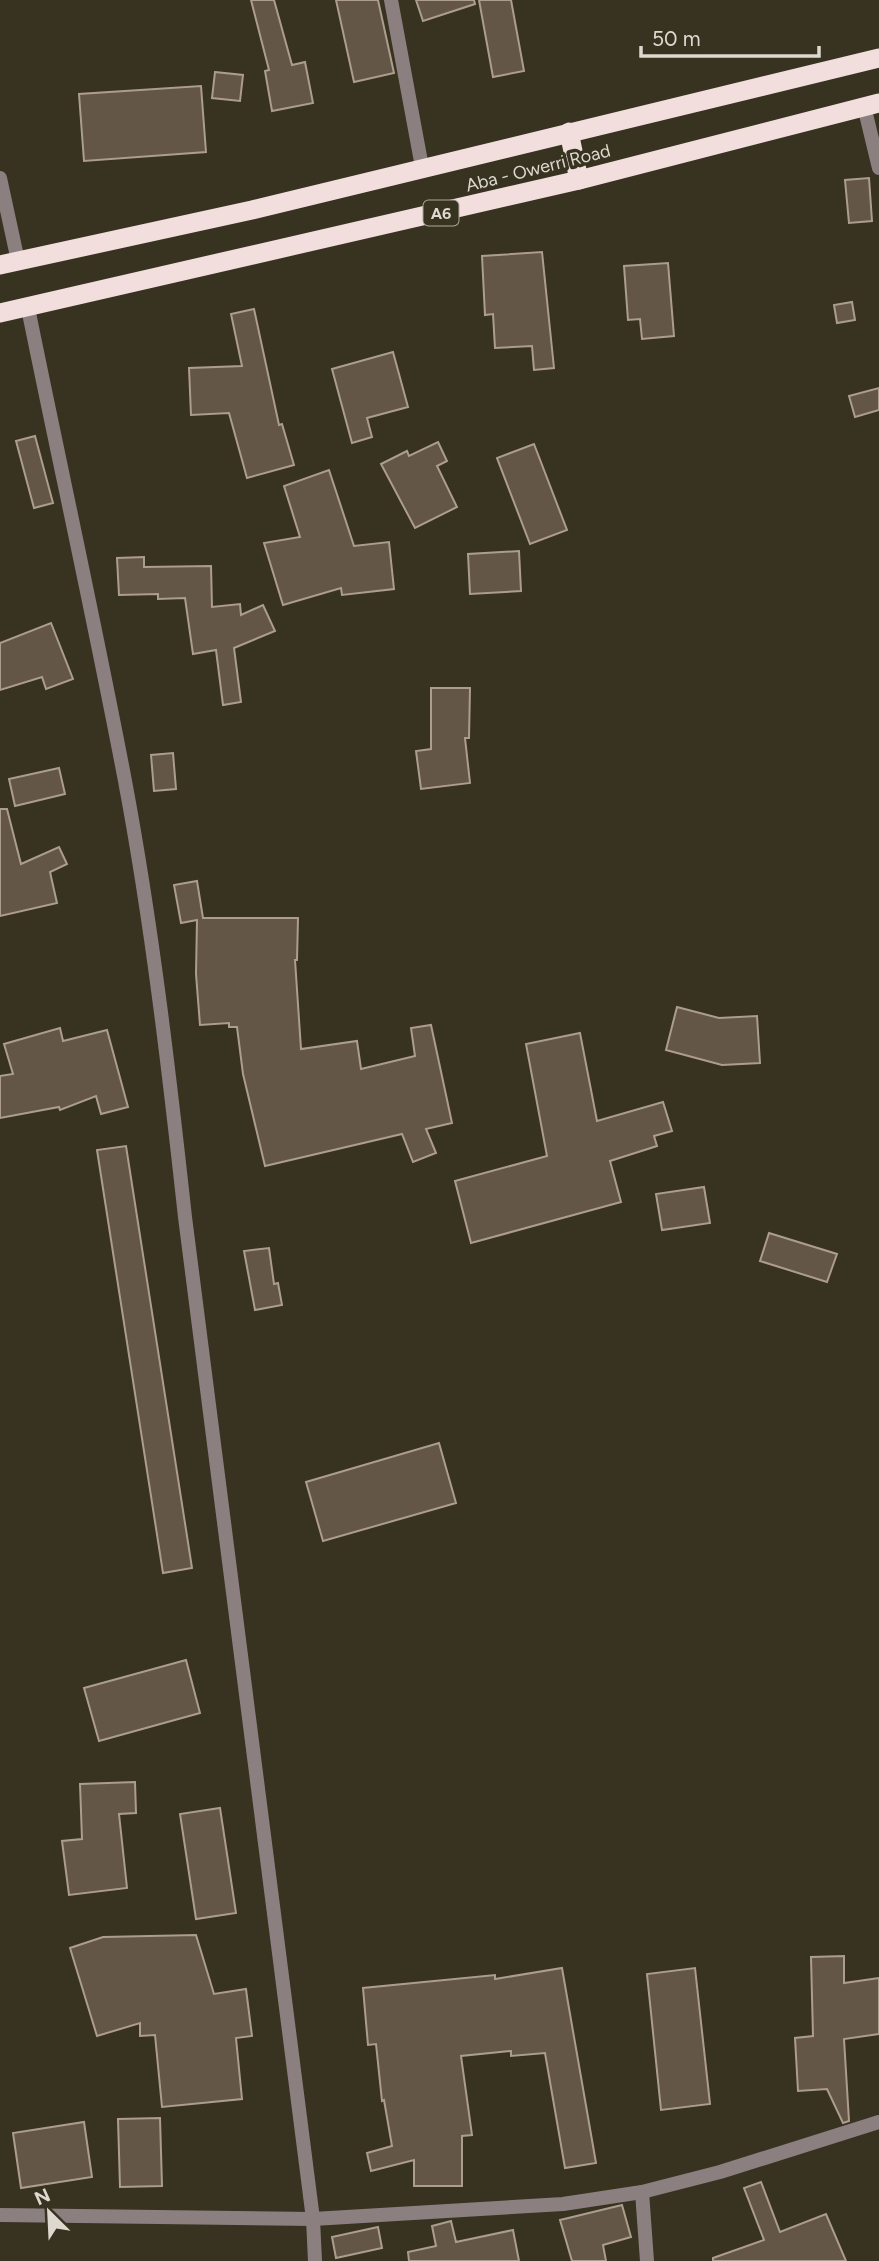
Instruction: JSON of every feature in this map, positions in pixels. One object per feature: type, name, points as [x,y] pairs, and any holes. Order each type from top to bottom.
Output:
[{"type":"highway","name":"Aba - Owerri Road","points":[[9,263],[252,210],[879,58]]},
{"type":"highway","name":"Aba - Owerri Road","points":[[0,313],[579,180],[872,104]]},
{"type":"highway","points":[[569,132],[579,180]]},
{"type":"street","points":[[391,0],[422,167]]},
{"type":"street","points":[[872,104],[879,168]]},
{"type":"street","points":[[0,178],[9,263]]},
{"type":"street","points":[[28,308],[125,782],[142,883],[170,1077],[184,1217],[313,2219],[315,2261]]},
{"type":"street","points":[[0,2215],[313,2219],[563,2204],[642,2192],[720,2172],[879,2122]]},
{"type":"street","points":[[642,2192],[647,2261]]},
{"type":"building","points":[[251,0],[274,0],[292,65],[305,62],[313,103],[272,111],[265,71],[269,70]]},
{"type":"building","points":[[336,0],[378,0],[394,73],[354,82]]},
{"type":"building","points":[[416,0],[474,0],[475,4],[423,21]]},
{"type":"building","points":[[479,0],[511,0],[524,71],[493,77]]},
{"type":"building","points":[[215,72],[243,75],[240,101],[212,98]]},
{"type":"building","points":[[201,86],[206,152],[84,161],[79,94]]},
{"type":"building","points":[[869,178],[872,221],[849,223],[845,180]]},
{"type":"building","points":[[542,252],[554,368],[534,370],[532,346],[495,348],[493,314],[485,315],[482,256]]},
{"type":"building","points":[[668,263],[674,336],[642,339],[640,319],[628,320],[624,266]]},
{"type":"building","points":[[852,302],[855,320],[837,323],[834,305]]},
{"type":"building","points":[[254,309],[279,425],[282,424],[294,465],[247,478],[229,413],[191,415],[189,368],[242,366],[231,314]]},
{"type":"building","points":[[393,352],[408,407],[367,418],[372,437],[352,443],[332,369]]},
{"type":"building","points":[[879,388],[879,410],[855,417],[849,396]]},
{"type":"building","points":[[35,436],[53,503],[34,508],[16,441]]},
{"type":"building","points":[[438,442],[447,461],[437,466],[457,507],[415,528],[381,464],[407,451],[409,456]]},
{"type":"building","points":[[534,444],[567,530],[530,544],[497,458]]},
{"type":"building","points":[[329,470],[354,546],[389,542],[394,589],[342,595],[341,588],[283,605],[264,543],[300,537],[284,486]]},
{"type":"building","points":[[519,551],[521,591],[470,594],[468,554]]},
{"type":"building","points":[[144,557],[144,567],[211,566],[212,607],[240,604],[241,615],[263,605],[275,631],[234,648],[241,702],[223,705],[216,650],[193,654],[185,598],[158,599],[158,594],[119,595],[117,558]]},
{"type":"building","points":[[51,623],[73,679],[46,689],[42,677],[0,690],[0,643]]},
{"type":"building","points":[[431,688],[470,688],[469,738],[465,738],[470,783],[421,789],[416,751],[431,749]]},
{"type":"building","points":[[173,753],[176,789],[154,791],[151,755]]},
{"type":"building","points":[[59,768],[65,794],[15,806],[9,779]]},
{"type":"building","points":[[0,809],[7,809],[21,864],[59,847],[67,864],[50,872],[57,903],[0,916]]},
{"type":"building","points":[[197,881],[203,918],[298,918],[295,960],[301,1049],[357,1041],[361,1069],[415,1056],[411,1028],[431,1025],[452,1123],[426,1129],[436,1153],[413,1162],[402,1134],[265,1166],[243,1074],[237,1027],[229,1027],[229,1023],[200,1025],[196,974],[197,920],[181,923],[174,885]]},
{"type":"building","points":[[677,1007],[719,1018],[757,1016],[760,1063],[722,1065],[666,1050]]},
{"type":"building","points":[[60,1028],[63,1041],[107,1030],[128,1107],[101,1114],[96,1096],[60,1110],[59,1107],[0,1118],[0,1076],[13,1074],[4,1044]]},
{"type":"building","points":[[580,1033],[597,1121],[663,1102],[672,1131],[654,1136],[657,1146],[610,1161],[621,1202],[471,1243],[455,1181],[547,1156],[526,1044]]},
{"type":"building","points":[[126,1146],[192,1568],[163,1573],[97,1150]]},
{"type":"building","points":[[704,1187],[710,1223],[662,1230],[656,1194]]},
{"type":"building","points":[[769,1233],[837,1254],[827,1282],[760,1261]]},
{"type":"building","points":[[269,1248],[274,1284],[278,1283],[282,1305],[255,1310],[244,1251]]},
{"type":"building","points":[[439,1443],[456,1503],[323,1541],[306,1482]]},
{"type":"building","points":[[186,1660],[200,1713],[99,1741],[84,1688]]},
{"type":"building","points":[[135,1782],[136,1813],[119,1814],[127,1888],[69,1895],[62,1841],[82,1839],[80,1784]]},
{"type":"building","points":[[220,1808],[236,1913],[196,1919],[180,1814]]},
{"type":"building","points":[[196,1935],[214,1994],[246,1989],[252,2036],[236,2038],[242,2099],[162,2107],[155,2035],[140,2036],[140,2023],[97,2036],[70,1948],[103,1937]]},
{"type":"building","points":[[844,1956],[844,1983],[879,1978],[879,2034],[844,2039],[849,2121],[843,2123],[827,2089],[798,2091],[795,2038],[813,2036],[811,1957]]},
{"type":"building","points":[[562,1968],[596,2163],[565,2168],[545,2053],[511,2056],[511,2051],[461,2056],[472,2135],[462,2136],[462,2186],[414,2186],[414,2160],[371,2171],[367,2153],[392,2146],[384,2100],[382,2101],[376,2044],[368,2045],[363,1988],[495,1975],[495,1979]]},
{"type":"building","points":[[695,1968],[710,2104],[661,2110],[647,1974]]},
{"type":"building","points":[[160,2118],[162,2186],[120,2187],[118,2119]]},
{"type":"building","points":[[84,2122],[92,2177],[21,2188],[13,2133]]},
{"type":"building","points":[[761,2182],[780,2232],[826,2214],[846,2261],[713,2261],[713,2258],[764,2240],[744,2188]]},
{"type":"building","points":[[622,2205],[631,2237],[603,2245],[606,2261],[572,2261],[560,2220]]},
{"type":"building","points":[[451,2221],[456,2242],[513,2230],[519,2261],[409,2261],[408,2252],[436,2246],[432,2226]]},
{"type":"building","points":[[378,2227],[382,2248],[336,2258],[332,2237]]}]
